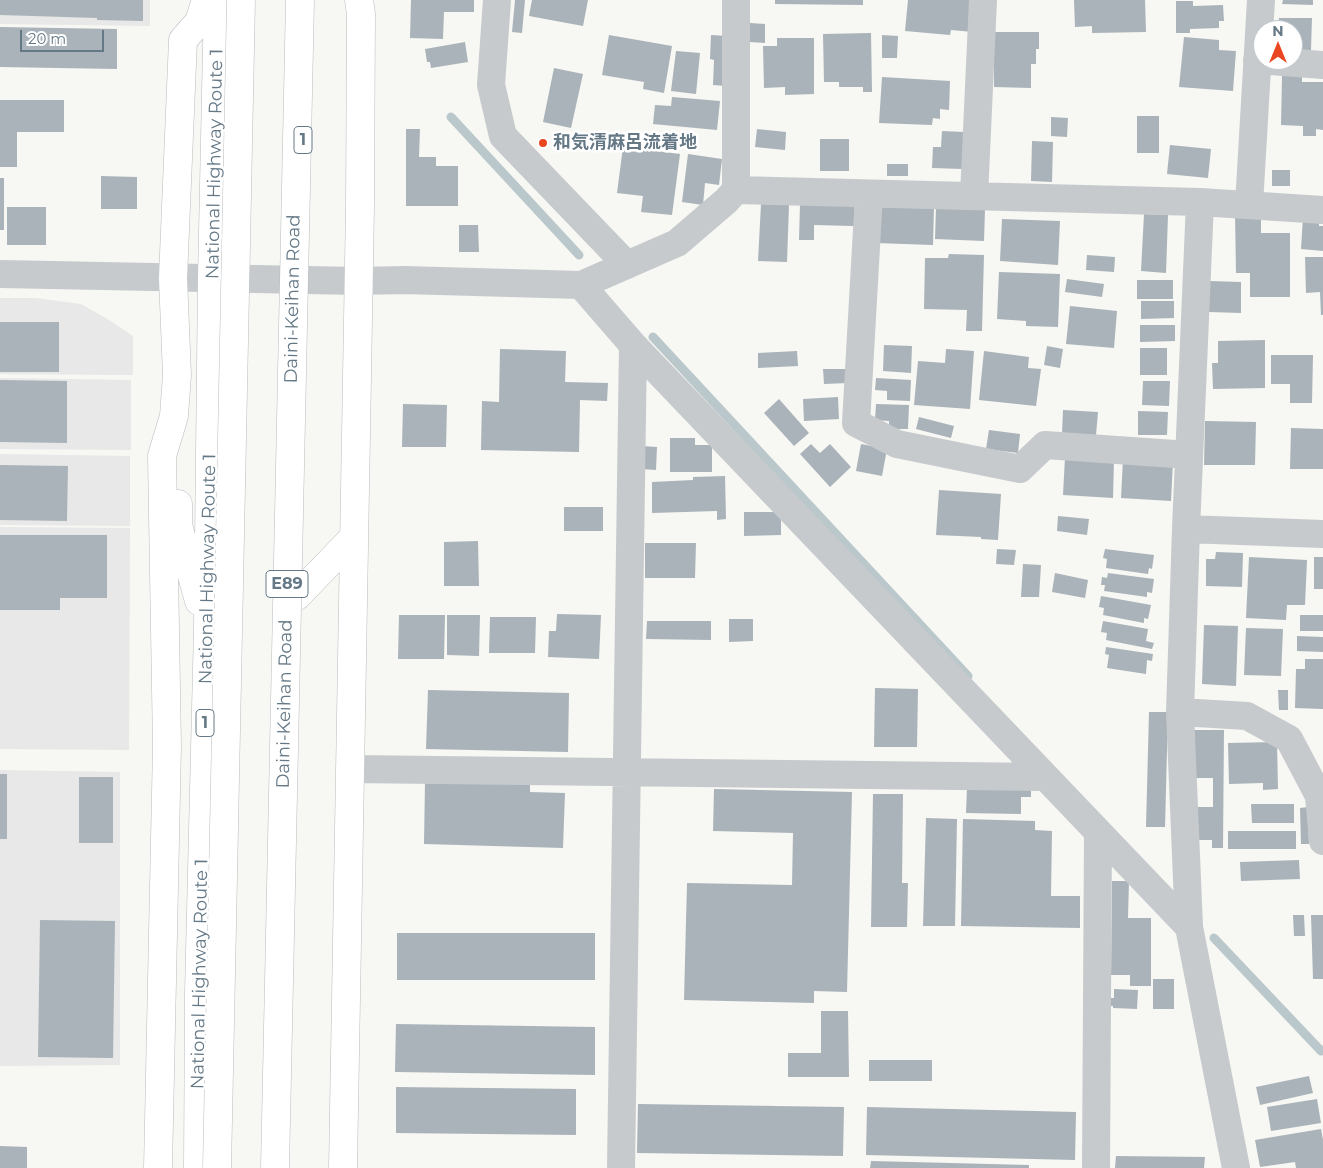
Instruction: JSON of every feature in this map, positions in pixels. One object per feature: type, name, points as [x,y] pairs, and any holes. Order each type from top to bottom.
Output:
[{"type":"highway","points":[[206,0],[199,22],[183,40],[173,278],[177,374],[174,416],[178,525],[208,628]]},
{"type":"highway","name":"National Highway Route 1","points":[[198,1168],[199,992],[208,628],[212,278],[218,0]]},
{"type":"highway","points":[[217,1168],[241,0]]},
{"type":"highway","name":"Daini-Keihan Road","points":[[275,1168],[300,0]]},
{"type":"highway","name":"1","points":[[286,1168],[297,596],[305,0]]},
{"type":"highway","points":[[343,1168],[358,281],[361,24],[359,0]]},
{"type":"highway","points":[[158,1168],[167,746],[162,456],[174,416]]},
{"type":"highway","points":[[297,596],[354,537]]},
{"type":"street","points":[[497,0],[491,85],[503,136],[627,265]]},
{"type":"street","points":[[0,274],[358,281],[404,280],[581,286],[677,244],[726,202],[736,190],[736,0]]},
{"type":"street","points":[[974,196],[983,0]]},
{"type":"street","points":[[1259,20],[1260,0]]},
{"type":"street","points":[[1303,63],[1323,65]]},
{"type":"street","points":[[1249,205],[1256,70]]},
{"type":"street","points":[[736,190],[1200,202],[1323,210]]},
{"type":"street","points":[[869,194],[856,424],[897,444],[1020,469],[1045,445],[1189,455]]},
{"type":"street","points":[[1200,202],[1180,712],[1188,928],[1236,1168]]},
{"type":"street","points":[[581,286],[633,345],[1188,928]]},
{"type":"street","points":[[621,1168],[633,345]]},
{"type":"street","points":[[1186,529],[1323,534]]},
{"type":"street","points":[[1180,712],[1247,716],[1289,739],[1318,785],[1323,841]]},
{"type":"street","points":[[350,769],[1045,778]]},
{"type":"street","points":[[1096,1168],[1098,833]]},
{"type":"shaded area","points":[[0,0],[150,0],[150,26],[0,24]]},
{"type":"shaded area","points":[[0,298],[35,298],[81,304],[109,320],[133,336],[133,375],[0,374]]},
{"type":"shaded area","points":[[0,378],[131,380],[131,450],[0,449]]},
{"type":"shaded area","points":[[0,454],[130,456],[130,526],[0,525]]},
{"type":"shaded area","points":[[0,527],[130,528],[129,750],[0,749]]},
{"type":"shaded area","points":[[0,770],[120,772],[120,1065],[0,1066]]},
{"type":"building","points":[[0,0],[143,0],[143,21],[0,15]]},
{"type":"building","points":[[411,0],[474,0],[474,12],[444,12],[443,39],[410,38]]},
{"type":"building","points":[[515,0],[525,0],[522,33],[512,32]]},
{"type":"building","points":[[532,0],[588,0],[583,26],[529,16]]},
{"type":"building","points":[[775,0],[863,0],[863,5],[775,4]]},
{"type":"building","points":[[908,0],[975,0],[973,32],[951,30],[950,35],[905,31]]},
{"type":"building","points":[[1074,0],[1145,0],[1146,32],[1092,33],[1092,26],[1075,27]]},
{"type":"building","points":[[1283,0],[1313,0],[1313,5],[1282,4]]},
{"type":"building","points":[[1176,1],[1193,1],[1193,6],[1223,5],[1224,21],[1219,21],[1219,28],[1190,29],[1190,33],[1176,33]]},
{"type":"building","points":[[1279,18],[1312,18],[1311,50],[1303,50],[1303,20],[1279,20]]},
{"type":"building","points":[[750,23],[765,24],[765,43],[750,42]]},
{"type":"building","points":[[0,27],[117,29],[117,69],[0,67]]},
{"type":"building","points":[[994,32],[1039,32],[1039,49],[1036,49],[1036,64],[1031,64],[1031,88],[994,87]]},
{"type":"building","points":[[871,33],[872,92],[863,92],[863,87],[839,87],[839,82],[824,82],[823,34]]},
{"type":"building","points":[[609,35],[672,46],[664,93],[643,89],[644,82],[602,75]]},
{"type":"building","points":[[711,35],[728,36],[726,86],[713,85],[714,60],[710,59]]},
{"type":"building","points":[[882,35],[898,36],[897,58],[882,58]]},
{"type":"building","points":[[1184,37],[1219,40],[1219,50],[1236,51],[1233,91],[1179,87]]},
{"type":"building","points":[[777,38],[814,38],[814,94],[785,95],[785,87],[764,88],[763,46],[777,46]]},
{"type":"building","points":[[465,42],[468,62],[431,68],[430,62],[427,62],[425,49]]},
{"type":"building","points":[[676,51],[700,53],[696,94],[671,91]]},
{"type":"building","points":[[554,68],[583,74],[571,128],[543,122]]},
{"type":"building","points":[[1282,76],[1302,76],[1302,82],[1323,82],[1323,130],[1316,129],[1316,136],[1303,136],[1303,126],[1281,125]]},
{"type":"building","points":[[882,77],[950,81],[949,110],[940,109],[940,119],[933,118],[932,125],[879,123]]},
{"type":"building","points":[[672,97],[720,101],[717,130],[653,124],[655,105],[671,106]]},
{"type":"building","points":[[0,100],[64,100],[64,132],[17,132],[17,167],[0,167]]},
{"type":"building","points":[[1137,116],[1159,116],[1159,153],[1137,153]]},
{"type":"building","points":[[1051,117],[1068,118],[1067,137],[1051,136]]},
{"type":"building","points":[[406,129],[420,129],[419,157],[436,157],[436,166],[458,166],[458,206],[406,206]]},
{"type":"building","points":[[757,129],[786,132],[785,150],[755,147]]},
{"type":"building","points":[[942,131],[964,132],[962,169],[932,168],[933,147],[941,147]]},
{"type":"building","points":[[820,139],[849,139],[849,171],[820,171]]},
{"type":"building","points":[[1032,141],[1053,142],[1052,182],[1031,181]]},
{"type":"building","points":[[1170,145],[1211,149],[1208,178],[1167,174]]},
{"type":"building","points":[[623,147],[680,154],[672,215],[641,212],[643,196],[617,193]]},
{"type":"building","points":[[688,154],[722,159],[719,185],[705,183],[703,205],[682,202]]},
{"type":"building","points":[[887,164],[908,164],[908,176],[887,176]]},
{"type":"building","points":[[1272,170],[1290,170],[1290,186],[1272,186]]},
{"type":"building","points":[[101,176],[137,177],[137,209],[101,209]]},
{"type":"building","points":[[0,178],[4,178],[4,230],[0,230]]},
{"type":"building","points":[[877,200],[934,207],[933,245],[875,243]]},
{"type":"building","points":[[761,204],[789,205],[787,262],[758,261]]},
{"type":"building","points":[[800,204],[855,205],[854,226],[814,225],[814,240],[799,240]]},
{"type":"building","points":[[7,207],[46,207],[46,245],[7,245]]},
{"type":"building","points":[[936,207],[985,209],[984,241],[935,239]]},
{"type":"building","points":[[1235,213],[1261,213],[1261,233],[1290,233],[1290,297],[1250,297],[1250,273],[1236,273]]},
{"type":"building","points":[[1144,214],[1168,215],[1166,273],[1141,271]]},
{"type":"building","points":[[1303,217],[1319,218],[1319,226],[1323,226],[1323,251],[1301,249]]},
{"type":"building","points":[[1002,219],[1060,221],[1058,265],[1000,261]]},
{"type":"building","points":[[459,225],[478,225],[479,252],[459,252]]},
{"type":"building","points":[[949,254],[984,255],[982,331],[966,331],[967,310],[924,309],[925,258],[948,258]]},
{"type":"building","points":[[1087,255],[1115,257],[1114,272],[1086,270]]},
{"type":"building","points":[[1305,257],[1323,257],[1323,315],[1321,315],[1320,292],[1306,293]]},
{"type":"building","points":[[999,272],[1060,274],[1058,327],[1026,326],[1026,321],[997,319]]},
{"type":"building","points":[[1067,279],[1104,284],[1102,297],[1065,292]]},
{"type":"building","points":[[1137,280],[1173,280],[1173,299],[1137,299]]},
{"type":"building","points":[[1209,281],[1241,282],[1241,313],[1209,312]]},
{"type":"building","points":[[1141,301],[1174,301],[1174,318],[1141,319]]},
{"type":"building","points":[[1070,306],[1117,311],[1114,348],[1066,344]]},
{"type":"building","points":[[0,322],[59,322],[59,372],[0,372]]},
{"type":"building","points":[[1140,325],[1175,325],[1175,341],[1140,342]]},
{"type":"building","points":[[1265,340],[1265,388],[1213,389],[1212,363],[1218,363],[1218,341]]},
{"type":"building","points":[[884,345],[912,346],[911,373],[883,371]]},
{"type":"building","points":[[1047,346],[1063,349],[1060,368],[1044,365]]},
{"type":"building","points":[[1140,348],[1167,348],[1167,375],[1140,375]]},
{"type":"building","points":[[500,349],[566,351],[565,382],[608,383],[607,401],[580,400],[579,452],[481,450],[482,401],[499,402]]},
{"type":"building","points":[[946,349],[974,351],[970,409],[914,405],[918,361],[945,363]]},
{"type":"building","points":[[797,351],[798,366],[758,368],[758,353]]},
{"type":"building","points":[[984,351],[1029,357],[1028,368],[1041,369],[1036,406],[979,400]]},
{"type":"building","points":[[1271,355],[1313,355],[1312,403],[1290,403],[1290,384],[1271,384]]},
{"type":"building","points":[[823,369],[847,369],[848,383],[824,384]]},
{"type":"building","points":[[876,378],[911,380],[910,401],[887,400],[887,391],[875,390]]},
{"type":"building","points":[[0,380],[67,381],[67,443],[0,442]]},
{"type":"building","points":[[1143,381],[1170,381],[1169,406],[1142,405]]},
{"type":"building","points":[[838,397],[839,419],[804,421],[803,399]]},
{"type":"building","points":[[779,399],[809,433],[794,446],[764,413]]},
{"type":"building","points":[[403,404],[447,405],[446,447],[402,447]]},
{"type":"building","points":[[876,404],[909,405],[908,429],[889,429],[889,421],[875,420]]},
{"type":"building","points":[[1063,410],[1098,412],[1096,435],[1062,433]]},
{"type":"building","points":[[1138,411],[1168,412],[1167,435],[1138,435]]},
{"type":"building","points":[[919,417],[954,426],[951,438],[916,429]]},
{"type":"building","points":[[1205,421],[1256,422],[1255,465],[1204,465]]},
{"type":"building","points":[[1291,428],[1323,429],[1323,469],[1290,469]]},
{"type":"building","points":[[989,430],[1020,434],[1018,453],[986,449]]},
{"type":"building","points":[[670,438],[695,438],[695,445],[712,445],[712,472],[670,472]]},
{"type":"building","points":[[811,444],[820,453],[830,444],[851,467],[830,487],[800,454]]},
{"type":"building","points":[[861,444],[887,449],[882,476],[856,471]]},
{"type":"building","points":[[642,446],[657,447],[656,470],[641,469]]},
{"type":"building","points":[[1065,457],[1114,459],[1113,498],[1063,495]]},
{"type":"building","points":[[1123,459],[1173,461],[1171,501],[1121,498]]},
{"type":"building","points":[[0,465],[68,466],[67,521],[0,520]]},
{"type":"building","points":[[725,476],[726,519],[717,520],[717,511],[652,513],[652,482],[693,480],[693,477]]},
{"type":"building","points":[[939,490],[1001,494],[998,540],[981,539],[981,537],[936,535]]},
{"type":"building","points":[[564,507],[603,507],[603,531],[564,531]]},
{"type":"building","points":[[744,512],[781,512],[781,535],[744,536]]},
{"type":"building","points":[[1058,516],[1089,519],[1087,535],[1057,531]]},
{"type":"building","points":[[0,535],[107,535],[107,598],[60,598],[60,610],[0,610]]},
{"type":"building","points":[[478,541],[479,586],[444,586],[444,542]]},
{"type":"building","points":[[645,543],[696,543],[695,578],[645,578]]},
{"type":"building","points":[[997,549],[1016,550],[1014,565],[996,564]]},
{"type":"building","points":[[1105,549],[1154,555],[1152,569],[1149,568],[1148,574],[1106,568],[1107,559],[1103,558]]},
{"type":"building","points":[[1216,552],[1243,553],[1242,587],[1206,586],[1206,559],[1215,559]]},
{"type":"building","points":[[1249,557],[1307,560],[1305,605],[1287,605],[1286,620],[1246,618]]},
{"type":"building","points":[[1314,557],[1323,557],[1323,589],[1314,589]]},
{"type":"building","points":[[1023,564],[1041,565],[1039,597],[1021,597]]},
{"type":"building","points":[[1055,573],[1088,580],[1085,598],[1052,592]]},
{"type":"building","points":[[1108,573],[1154,579],[1152,593],[1147,592],[1147,597],[1104,591],[1105,585],[1101,585],[1102,577],[1107,578]]},
{"type":"building","points":[[1101,596],[1151,605],[1148,619],[1144,618],[1144,623],[1103,615],[1104,608],[1099,607]]},
{"type":"building","points":[[557,614],[601,615],[599,659],[548,657],[549,631],[556,631]]},
{"type":"building","points":[[399,615],[445,615],[444,659],[398,659]]},
{"type":"building","points":[[447,615],[480,615],[479,656],[447,655]]},
{"type":"building","points":[[1300,615],[1323,615],[1323,631],[1300,631]]},
{"type":"building","points":[[490,617],[536,617],[535,653],[489,653]]},
{"type":"building","points":[[729,619],[753,619],[753,641],[729,642]]},
{"type":"building","points":[[647,621],[711,621],[711,640],[646,639]]},
{"type":"building","points":[[1103,621],[1148,629],[1146,641],[1154,643],[1152,649],[1106,640],[1107,633],[1101,632]]},
{"type":"building","points":[[1204,625],[1238,626],[1236,686],[1202,684]]},
{"type":"building","points":[[1246,628],[1283,629],[1281,676],[1244,675]]},
{"type":"building","points":[[1297,636],[1323,637],[1323,652],[1297,651]]},
{"type":"building","points":[[1106,647],[1153,654],[1152,661],[1147,660],[1146,674],[1107,668],[1109,655],[1105,654]]},
{"type":"building","points":[[1305,659],[1323,659],[1323,709],[1295,708],[1296,669],[1305,669]]},
{"type":"building","points":[[875,688],[918,689],[917,747],[874,747]]},
{"type":"building","points":[[428,690],[569,693],[568,752],[426,749]]},
{"type":"building","points":[[1278,690],[1288,690],[1288,710],[1279,710]]},
{"type":"building","points":[[1149,712],[1168,712],[1165,827],[1146,827]]},
{"type":"building","points":[[1194,730],[1224,730],[1223,848],[1212,848],[1212,840],[1195,840],[1195,807],[1213,807],[1213,778],[1194,778]]},
{"type":"building","points":[[1277,742],[1278,789],[1263,790],[1263,783],[1229,784],[1228,743]]},
{"type":"building","points":[[0,774],[7,774],[7,839],[0,839]]},
{"type":"building","points":[[79,777],[113,777],[113,843],[79,843]]},
{"type":"building","points":[[425,782],[530,784],[530,792],[565,793],[563,848],[424,844]]},
{"type":"building","points":[[967,788],[1031,789],[1031,797],[1021,797],[1021,814],[966,813]]},
{"type":"building","points":[[714,789],[852,792],[847,992],[814,991],[814,1003],[684,1000],[687,883],[792,885],[793,833],[713,831]]},
{"type":"building","points":[[873,794],[903,794],[902,883],[908,883],[907,927],[871,927]]},
{"type":"building","points":[[1251,804],[1294,804],[1294,823],[1252,823]]},
{"type":"building","points":[[1308,807],[1309,844],[1301,844],[1300,808]]},
{"type":"building","points":[[926,818],[957,819],[955,926],[923,926]]},
{"type":"building","points":[[963,819],[1035,821],[1035,830],[1052,831],[1051,896],[1080,896],[1080,928],[961,926]]},
{"type":"building","points":[[1228,831],[1296,831],[1296,849],[1228,849]]},
{"type":"building","points":[[1299,860],[1300,879],[1241,881],[1240,862]]},
{"type":"building","points":[[1112,881],[1129,881],[1128,918],[1151,918],[1151,986],[1130,986],[1130,975],[1111,975]]},
{"type":"building","points":[[1293,915],[1304,915],[1305,936],[1294,936]]},
{"type":"building","points":[[1311,915],[1323,915],[1323,979],[1313,979]]},
{"type":"building","points":[[40,920],[115,921],[113,1058],[38,1057]]},
{"type":"building","points":[[397,933],[595,933],[595,980],[397,980]]},
{"type":"building","points":[[1153,979],[1174,979],[1174,1009],[1153,1009]]},
{"type":"building","points":[[1114,989],[1138,990],[1137,1009],[1113,1008],[1111,1006],[1111,998],[1114,998]]},
{"type":"building","points":[[821,1011],[848,1011],[849,1077],[788,1077],[788,1053],[821,1053]]},
{"type":"building","points":[[396,1024],[595,1027],[595,1075],[395,1072]]},
{"type":"building","points":[[869,1060],[932,1060],[932,1081],[869,1081]]},
{"type":"building","points":[[1309,1076],[1313,1093],[1260,1105],[1256,1087]]},
{"type":"building","points":[[396,1087],[576,1089],[576,1135],[396,1133]]},
{"type":"building","points":[[1317,1099],[1321,1123],[1271,1131],[1267,1107]]},
{"type":"building","points":[[638,1104],[844,1107],[843,1156],[637,1153]]},
{"type":"building","points":[[867,1107],[1076,1112],[1075,1160],[866,1155]]},
{"type":"building","points":[[1321,1129],[1323,1168],[1296,1168],[1295,1162],[1260,1167],[1255,1140]]},
{"type":"building","points":[[0,1146],[27,1147],[27,1168],[0,1168]]},
{"type":"building","points":[[1116,1156],[1205,1157],[1204,1168],[1115,1168]]},
{"type":"building","points":[[871,1161],[1029,1165],[1029,1168],[870,1168]]},
{"type":"waterway","points":[[451,117],[579,255]]},
{"type":"waterway","points":[[653,337],[968,676]]},
{"type":"waterway","points":[[1214,938],[1321,1051],[1323,1050]]},
{"type":"place","name":"和気清麻呂流着地","points":[[543,143]]}]
